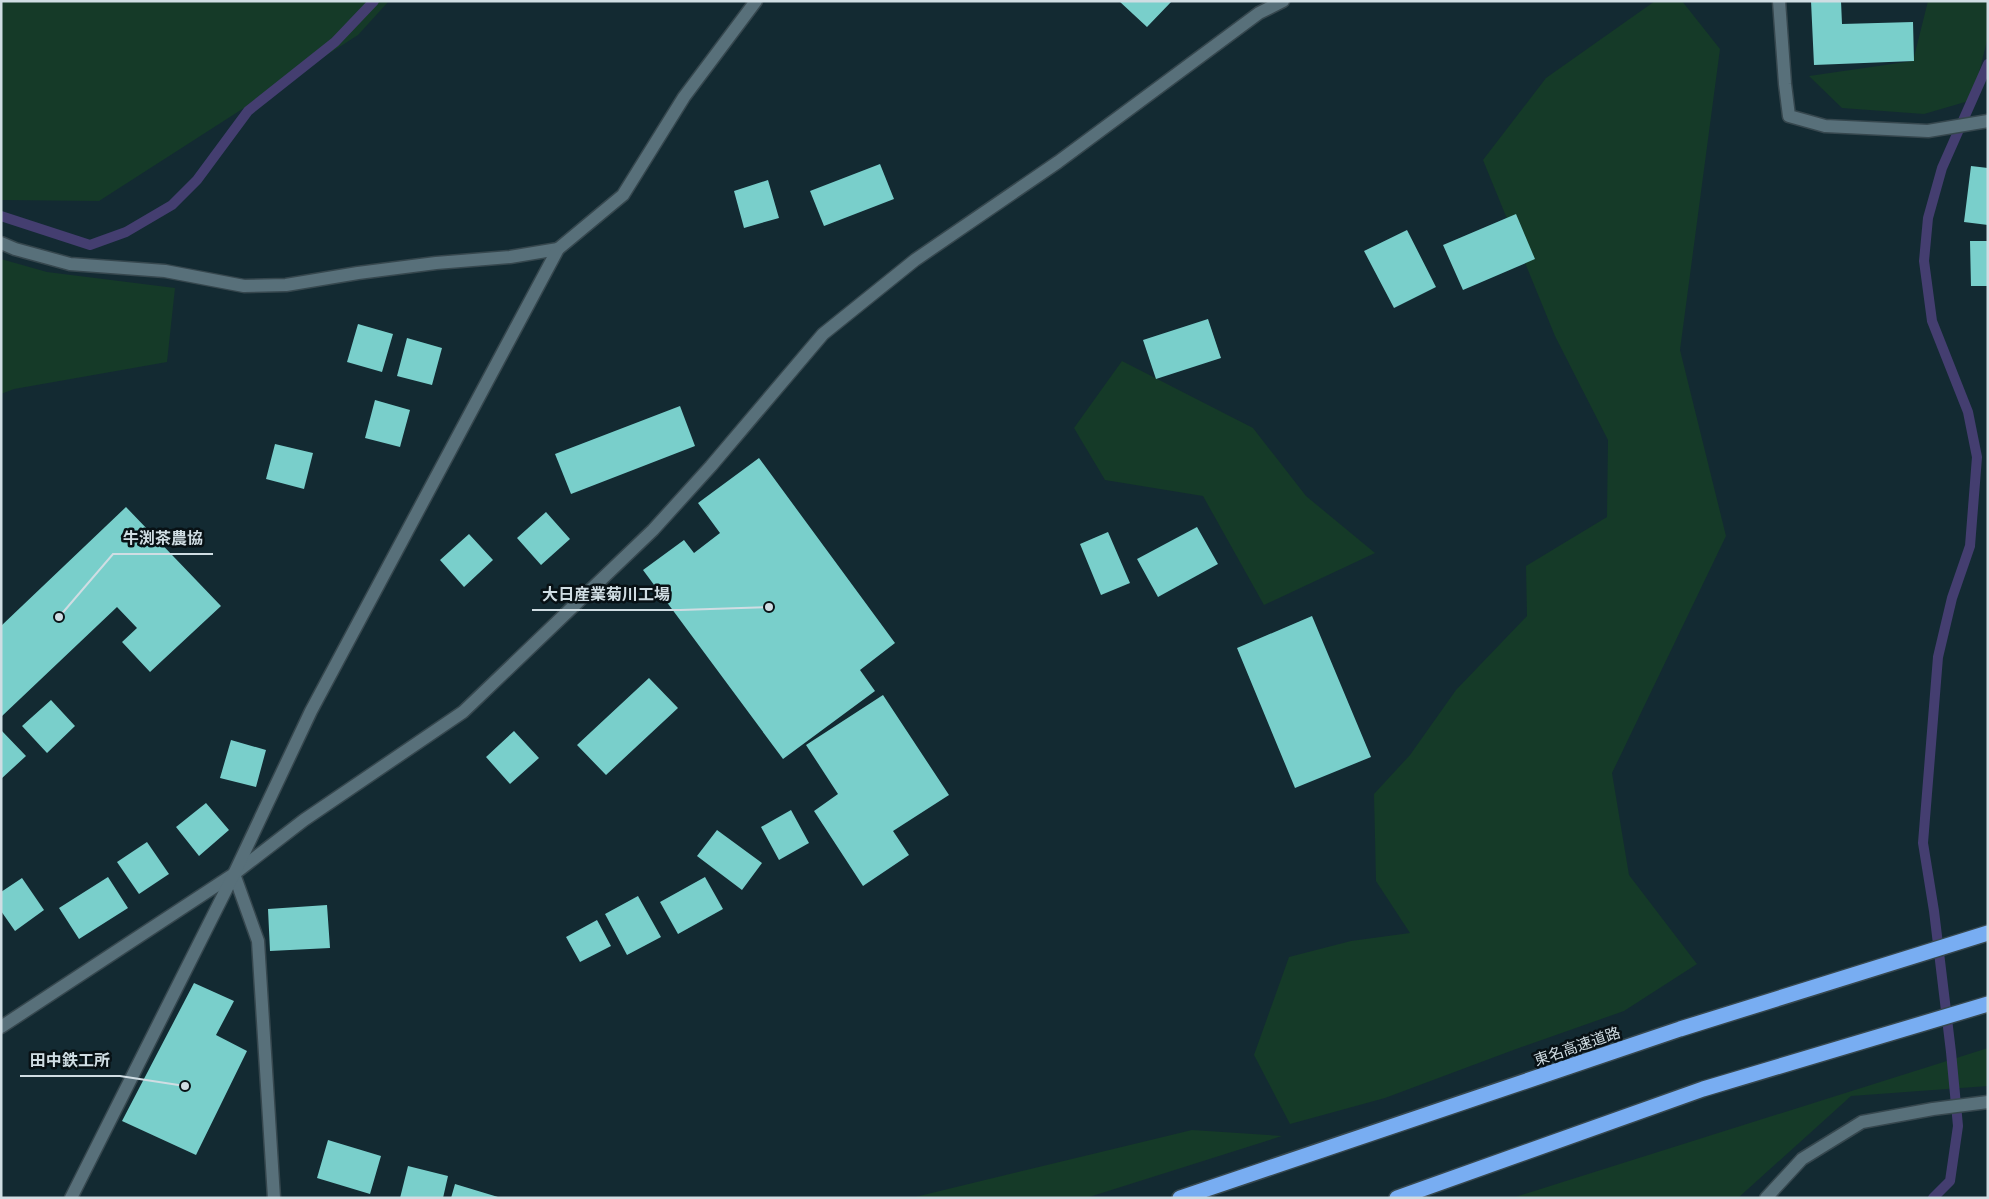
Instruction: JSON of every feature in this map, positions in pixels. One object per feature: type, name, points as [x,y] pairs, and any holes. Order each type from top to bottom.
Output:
[{"type":"highway","name":"東名高速道路","points":[[1180,1198],[1680,1030],[1988,933]]},
{"type":"highway","points":[[1397,1198],[1703,1089],[1988,1004]]},
{"type":"street","points":[[71,1198],[234,874],[311,711],[558,249],[623,195],[684,97],[756,1]]},
{"type":"street","points":[[1,1027],[234,874],[304,820],[463,712],[653,530],[711,466],[822,334],[915,260],[1058,162],[1259,13],[1283,1]]},
{"type":"street","points":[[1779,1],[1789,116],[1826,126],[1928,130],[1988,121]]},
{"type":"street","points":[[1,243],[15,249],[70,264],[165,271],[244,286],[286,285],[358,273],[436,263],[510,257],[558,249]]},
{"type":"street","points":[[234,874],[258,941],[274,1198]]},
{"type":"street","points":[[1766,1198],[1802,1159],[1862,1122],[1933,1109],[1988,1102]]},
{"type":"green space","points":[[1,1],[389,1],[358,35],[99,201],[1,200]]},
{"type":"green space","points":[[1655,1],[1682,1],[1720,49],[1680,350],[1726,536],[1612,773],[1629,875],[1697,964],[1624,1011],[1385,1098],[1290,1124],[1254,1055],[1289,957],[1351,941],[1410,933],[1376,881],[1374,794],[1410,755],[1456,690],[1527,616],[1526,566],[1607,517],[1608,440],[1555,336],[1483,160],[1546,78]]},
{"type":"green space","points":[[1928,1],[1988,1],[1988,37],[1972,100],[1924,114],[1842,108],[1809,76],[1913,61]]},
{"type":"green space","points":[[1,259],[47,272],[175,288],[167,362],[14,389],[1,394]]},
{"type":"green space","points":[[1122,361],[1253,428],[1306,496],[1375,553],[1264,605],[1203,496],[1105,480],[1074,428]]},
{"type":"green space","points":[[1988,1048],[1988,1086],[1851,1096],[1738,1198],[1512,1198]]},
{"type":"green space","points":[[1192,1130],[1282,1136],[1086,1198],[911,1198]]},
{"type":"building","points":[[1119,1],[1172,1],[1147,27]]},
{"type":"building","points":[[1811,1],[1841,1],[1842,24],[1913,22],[1914,61],[1814,65]]},
{"type":"building","points":[[880,164],[894,199],[824,226],[810,191]]},
{"type":"building","points":[[1971,166],[1988,168],[1988,225],[1964,222]]},
{"type":"building","points":[[768,180],[779,218],[744,228],[734,191]]},
{"type":"building","points":[[1516,214],[1535,259],[1463,290],[1443,245]]},
{"type":"building","points":[[1407,230],[1436,287],[1394,308],[1364,251]]},
{"type":"building","points":[[1970,241],[1988,241],[1988,286],[1971,286]]},
{"type":"building","points":[[1208,319],[1221,358],[1156,379],[1143,340]]},
{"type":"building","points":[[358,324],[393,334],[382,372],[347,362]]},
{"type":"building","points":[[407,338],[442,348],[432,385],[397,376]]},
{"type":"building","points":[[375,400],[410,410],[400,447],[365,438]]},
{"type":"building","points":[[680,406],[695,446],[571,494],[555,454]]},
{"type":"building","points":[[275,444],[313,453],[304,489],[266,479]]},
{"type":"building","points":[[759,458],[895,643],[860,670],[875,691],[783,759],[643,570],[684,540],[694,553],[720,533],[698,503]]},
{"type":"building","points":[[126,507],[221,606],[150,672],[122,642],[137,628],[117,607],[1,717],[1,626]]},
{"type":"building","points":[[546,512],[570,539],[541,565],[517,538]]},
{"type":"building","points":[[1197,527],[1218,564],[1158,597],[1137,559]]},
{"type":"building","points":[[1108,532],[1130,583],[1101,595],[1080,544]]},
{"type":"building","points":[[469,534],[493,560],[464,587],[440,560]]},
{"type":"building","points":[[1312,616],[1371,757],[1295,788],[1237,648]]},
{"type":"building","points":[[649,678],[678,708],[606,775],[577,745]]},
{"type":"building","points":[[883,695],[949,795],[893,831],[909,855],[863,886],[814,811],[838,794],[806,745]]},
{"type":"building","points":[[51,700],[75,726],[47,753],[22,726]]},
{"type":"building","points":[[1,730],[26,756],[1,779]]},
{"type":"building","points":[[514,731],[539,758],[510,784],[486,757]]},
{"type":"building","points":[[231,740],[266,750],[256,787],[220,778]]},
{"type":"building","points":[[206,803],[229,830],[199,856],[176,827]]},
{"type":"building","points":[[791,810],[809,843],[779,860],[761,827]]},
{"type":"building","points":[[717,830],[762,863],[742,890],[697,856]]},
{"type":"building","points":[[147,842],[169,874],[139,894],[117,862]]},
{"type":"building","points":[[108,877],[128,908],[79,939],[59,908]]},
{"type":"building","points":[[705,877],[723,909],[678,934],[660,902]]},
{"type":"building","points":[[22,878],[44,910],[15,931],[1,911],[1,892]]},
{"type":"building","points":[[638,896],[661,937],[627,955],[605,914]]},
{"type":"building","points":[[327,905],[330,948],[270,951],[268,909]]},
{"type":"building","points":[[597,920],[611,946],[580,962],[566,937]]},
{"type":"building","points":[[194,983],[234,1001],[216,1035],[247,1051],[196,1155],[122,1121]]},
{"type":"building","points":[[328,1140],[381,1156],[370,1194],[317,1178]]},
{"type":"building","points":[[408,1166],[448,1176],[443,1198],[400,1198]]},
{"type":"building","points":[[455,1184],[498,1197],[498,1198],[451,1198]]},
{"type":"waterway","points":[[1,216],[90,245],[126,232],[172,205],[197,180],[248,111],[335,42],[374,1]]},
{"type":"waterway","points":[[1933,1198],[1950,1181],[1958,1126],[1934,911],[1923,843],[1938,657],[1952,598],[1970,546],[1977,457],[1968,412],[1932,321],[1924,261],[1928,218],[1942,168],[1988,64]]},
{"type":"place","name":"大日産業菊川工場","points":[[769,607]]},
{"type":"place","name":"牛渕茶農協","points":[[59,617]]},
{"type":"place","name":"田中鉄工所","points":[[185,1086]]}]
